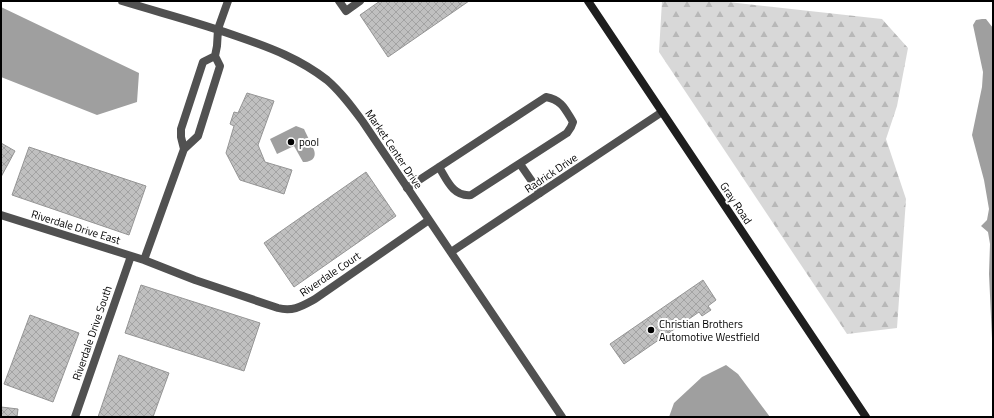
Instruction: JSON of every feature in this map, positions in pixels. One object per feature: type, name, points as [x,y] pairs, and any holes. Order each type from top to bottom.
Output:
[{"type":"street","name":"Market Center Drive","points":[[122,1],[218,29],[287,55],[304,64],[327,80],[353,108],[562,417]]},
{"type":"street","points":[[144,260],[184,149],[198,136],[220,66],[215,56],[218,46],[218,29],[228,1]]},
{"type":"street","points":[[339,1],[346,11],[360,1]]},
{"type":"street","name":"Gray Road","points":[[588,1],[866,417]]},
{"type":"street","points":[[184,149],[181,129],[203,62],[215,56]]},
{"type":"street","points":[[407,188],[546,97],[554,98],[560,102],[573,122],[567,133],[471,195],[464,196],[457,193],[439,168]]},
{"type":"street","name":"Radrick Drive","points":[[451,252],[662,112]]},
{"type":"street","points":[[520,164],[540,193]]},
{"type":"street","name":"Riverdale Drive East","points":[[1,215],[144,260]]},
{"type":"street","name":"Riverdale Court","points":[[144,260],[195,280],[282,309],[292,310],[315,299],[430,220]]},
{"type":"street","name":"Riverdale Drive South","points":[[75,417],[131,256]]},
{"type":"green space","points":[[662,1],[719,1],[882,19],[908,48],[897,106],[886,139],[906,199],[897,328],[847,334],[659,52]]},
{"type":"shaded area","points":[[1,7],[139,73],[137,102],[97,115],[1,77]]},
{"type":"shaded area","points":[[986,19],[993,28],[993,360],[989,274],[990,244],[988,232],[981,226],[987,220],[989,209],[984,180],[972,135],[982,87],[983,72],[973,25],[976,20]]},
{"type":"shaded area","name":"pool","points":[[296,126],[304,129],[314,150],[315,156],[310,161],[303,162],[294,146],[277,154],[270,139]]},
{"type":"shaded area","points":[[726,365],[738,374],[770,417],[669,417],[674,403],[702,377]]},
{"type":"building","points":[[380,1],[469,1],[388,57],[360,15]]},
{"type":"building","points":[[247,93],[274,101],[258,145],[265,162],[292,170],[284,194],[240,180],[226,153],[234,126],[230,124],[234,112],[238,113]]},
{"type":"building","points":[[1,143],[15,151],[1,177]]},
{"type":"building","points":[[29,147],[146,186],[129,235],[12,195]]},
{"type":"building","points":[[366,172],[396,216],[294,287],[264,243]]},
{"type":"building","name":"Christian Brothers Automotive Westfield","points":[[703,280],[716,300],[708,306],[711,310],[702,316],[699,312],[624,364],[610,344]]},
{"type":"building","points":[[141,285],[260,323],[244,371],[125,333]]},
{"type":"building","points":[[30,315],[79,333],[53,402],[4,384]]},
{"type":"building","points":[[119,355],[169,373],[153,417],[98,417]]},
{"type":"building","points":[[1,407],[18,409],[17,417],[1,417]]},
{"type":"place","name":"pool","points":[[291,142]]},
{"type":"place","name":"Christian Brothers Automotive Westfield","points":[[651,330]]}]
